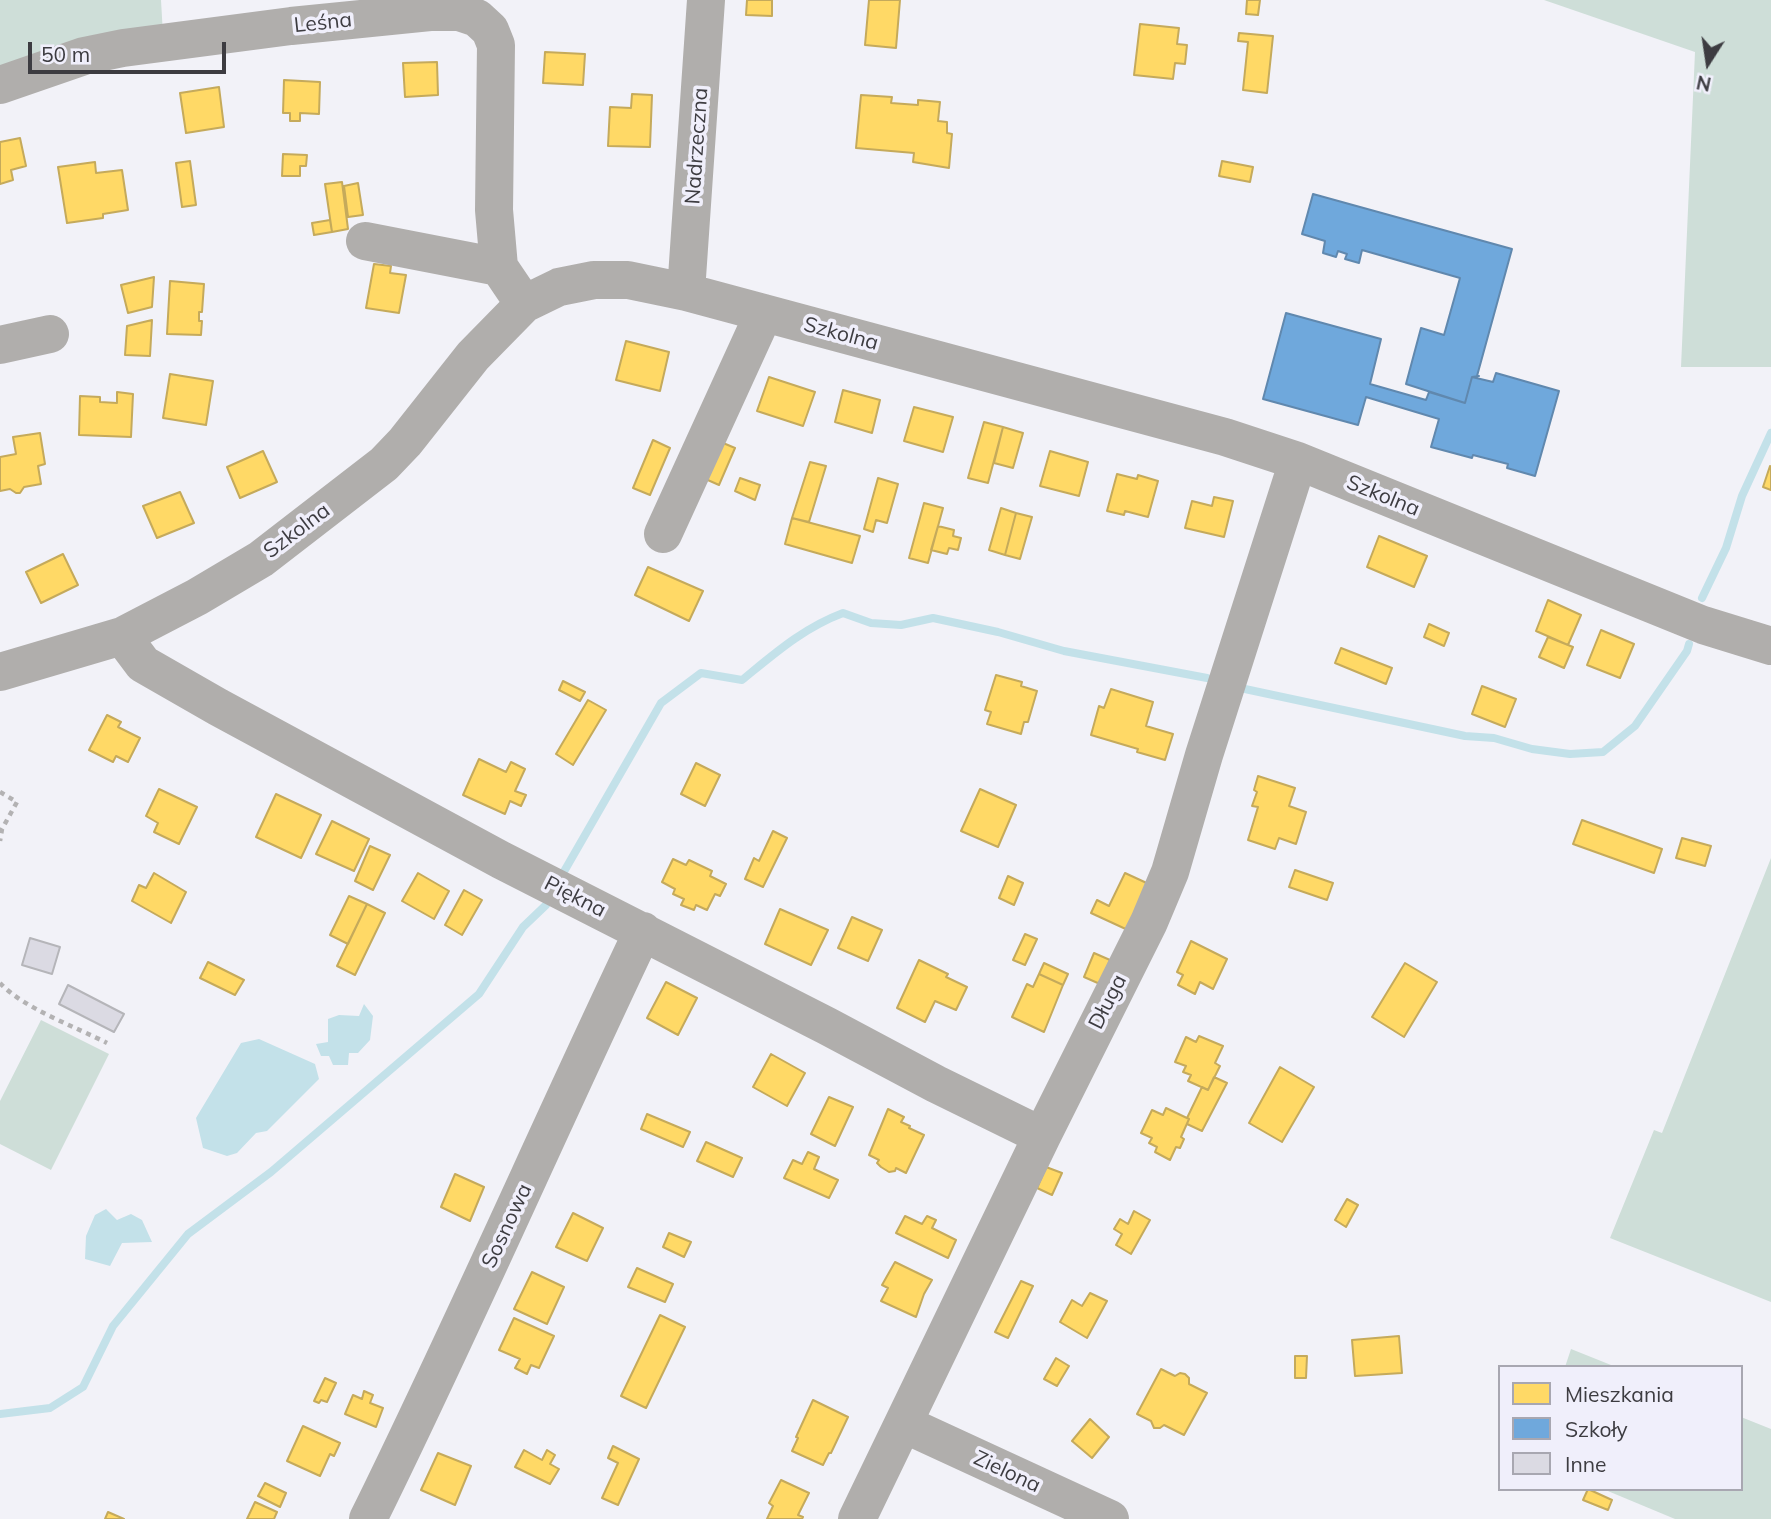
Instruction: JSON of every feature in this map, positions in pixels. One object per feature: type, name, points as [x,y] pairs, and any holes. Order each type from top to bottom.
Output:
[{"type":"street","name":"Nadrzeczna","points":[[686,292],[706,0]]},
{"type":"street","name":"Leśna","points":[[0,86],[84,56],[123,48],[291,26],[430,12],[459,12],[477,18],[490,30],[496,45],[494,209],[499,267],[524,304]]},
{"type":"street","points":[[365,241],[499,267]]},
{"type":"street","name":"Szkolna","points":[[0,672],[122,636],[197,597],[261,559],[361,483],[405,442],[473,356],[524,304],[559,287],[594,280],[628,280],[686,292],[1225,437],[1298,461],[1703,625],[1771,646]]},
{"type":"street","points":[[663,534],[764,313]]},
{"type":"street","points":[[0,345],[50,334]]},
{"type":"street","name":"Długa","points":[[858,1519],[1042,1136],[1149,922],[1170,872],[1204,755],[1298,461]]},
{"type":"street","name":"Piękna","points":[[122,636],[143,664],[218,707],[502,860],[1042,1136]]},
{"type":"street","name":"Sosnowa","points":[[368,1519],[643,931]]},
{"type":"street","name":"Zielona","points":[[904,1424],[1110,1519]]},
{"type":"path","points":[[0,792],[16,802],[2,829],[0,841]]},
{"type":"path","points":[[0,983],[13,995],[107,1043]]},
{"type":"shaded area","points":[[0,0],[161,0],[163,35],[0,73]]},
{"type":"shaded area","points":[[1544,0],[1771,0],[1771,367],[1681,367],[1695,52]]},
{"type":"shaded area","points":[[1771,858],[1771,1302],[1610,1238],[1654,1130],[1662,1133]]},
{"type":"shaded area","points":[[41,1020],[109,1054],[51,1170],[0,1144],[0,1101]]},
{"type":"shaded area","points":[[1571,1349],[1611,1365],[1566,1365]]},
{"type":"shaded area","points":[[1743,1418],[1771,1429],[1771,1519],[1675,1519],[1608,1491],[1743,1491]]},
{"type":"water","points":[[364,1004],[373,1016],[370,1040],[358,1053],[349,1053],[348,1065],[333,1065],[329,1056],[321,1056],[316,1044],[328,1042],[328,1019],[339,1015],[359,1016]]},
{"type":"water","points":[[259,1039],[315,1064],[319,1079],[267,1131],[256,1133],[237,1153],[227,1156],[203,1148],[196,1118],[241,1043]]},
{"type":"water","points":[[106,1209],[117,1220],[131,1214],[142,1220],[152,1242],[122,1243],[110,1266],[85,1259],[86,1236],[95,1215]]},
{"type":"building: Mieszkania","points":[[747,0],[772,0],[772,16],[746,15]]},
{"type":"building: Mieszkania","points":[[869,0],[900,0],[896,48],[865,45]]},
{"type":"building: Mieszkania","points":[[1247,0],[1260,0],[1258,15],[1246,14]]},
{"type":"building: Mieszkania","points":[[1140,24],[1179,28],[1177,44],[1187,45],[1185,64],[1175,63],[1173,79],[1134,75]]},
{"type":"building: Mieszkania","points":[[1239,33],[1273,36],[1267,93],[1243,90],[1248,42],[1238,41]]},
{"type":"building: Mieszkania","points":[[545,52],[585,54],[583,85],[543,83]]},
{"type":"building: Mieszkania","points":[[437,62],[438,95],[405,97],[403,63]]},
{"type":"building: Mieszkania","points":[[284,80],[320,82],[319,114],[300,113],[300,121],[290,121],[290,113],[283,113]]},
{"type":"building: Mieszkania","points":[[219,87],[224,127],[186,133],[180,93]]},
{"type":"building: Mieszkania","points":[[632,94],[652,95],[650,147],[608,146],[610,107],[631,108]]},
{"type":"building: Mieszkania","points":[[861,95],[892,97],[891,103],[918,105],[918,100],[940,102],[938,121],[947,122],[947,133],[952,134],[949,168],[913,162],[914,153],[856,148]]},
{"type":"building: Mieszkania","points":[[20,138],[26,166],[11,170],[13,180],[0,184],[0,142]]},
{"type":"building: Mieszkania","points":[[283,154],[307,155],[306,166],[300,166],[300,176],[282,176]]},
{"type":"building: Mieszkania","points":[[190,161],[196,205],[182,207],[176,163]]},
{"type":"building: Mieszkania","points":[[1222,161],[1253,167],[1250,182],[1219,176]]},
{"type":"building: Mieszkania","points":[[95,162],[96,173],[122,170],[128,210],[103,214],[103,218],[67,223],[58,167]]},
{"type":"building: Mieszkania","points":[[342,182],[348,229],[332,232],[325,184]]},
{"type":"building: Mieszkania","points":[[358,183],[363,215],[348,217],[344,186]]},
{"type":"building: Mieszkania","points":[[330,220],[332,232],[314,235],[312,223]]},
{"type":"building: Mieszkania","points":[[374,264],[391,266],[390,273],[406,275],[399,313],[366,308]]},
{"type":"building: Mieszkania","points":[[154,277],[152,307],[128,313],[121,285]]},
{"type":"building: Mieszkania","points":[[170,281],[204,284],[202,312],[199,312],[199,321],[202,321],[201,335],[167,334]]},
{"type":"building: Mieszkania","points":[[152,320],[150,356],[125,355],[127,326]]},
{"type":"building: Mieszkania","points":[[626,341],[669,352],[660,391],[616,380]]},
{"type":"building: Mieszkania","points":[[170,374],[213,381],[206,425],[163,418]]},
{"type":"building: Mieszkania","points":[[769,377],[815,392],[803,426],[757,411]]},
{"type":"building: Mieszkania","points":[[843,390],[880,400],[872,433],[835,422]]},
{"type":"building: Mieszkania","points":[[117,392],[133,394],[131,437],[79,435],[80,396],[100,397],[100,402],[117,403]]},
{"type":"building: Mieszkania","points":[[914,407],[953,417],[943,452],[904,441]]},
{"type":"building: Mieszkania","points":[[984,422],[1003,427],[988,483],[968,478]]},
{"type":"building: Mieszkania","points":[[1003,427],[1023,433],[1013,468],[994,463]]},
{"type":"building: Mieszkania","points":[[40,433],[45,464],[38,466],[41,484],[24,487],[20,493],[10,489],[0,491],[0,457],[16,454],[13,437]]},
{"type":"building: Mieszkania","points":[[653,440],[670,448],[650,495],[633,488]]},
{"type":"building: Mieszkania","points":[[716,440],[735,448],[719,485],[701,477]]},
{"type":"building: Mieszkania","points":[[263,451],[277,482],[240,498],[227,467]]},
{"type":"building: Mieszkania","points":[[1050,451],[1088,462],[1079,496],[1040,486]]},
{"type":"building: Mieszkania","points":[[810,462],[826,466],[809,522],[792,518]]},
{"type":"building: Mieszkania","points":[[1771,467],[1771,490],[1763,487]]},
{"type":"building: Mieszkania","points":[[1117,474],[1137,479],[1138,475],[1158,481],[1148,517],[1125,511],[1124,515],[1107,511]]},
{"type":"building: Mieszkania","points":[[740,478],[760,485],[755,500],[735,491]]},
{"type":"building: Mieszkania","points":[[878,478],[898,484],[887,523],[876,520],[873,532],[864,529]]},
{"type":"building: Mieszkania","points":[[180,492],[194,523],[157,538],[143,506]]},
{"type":"building: Mieszkania","points":[[1214,497],[1233,501],[1224,537],[1185,528],[1192,501],[1212,506]]},
{"type":"building: Mieszkania","points":[[924,503],[943,508],[928,563],[909,558]]},
{"type":"building: Mieszkania","points":[[1001,508],[1016,513],[1005,555],[989,550]]},
{"type":"building: Mieszkania","points":[[1016,513],[1032,517],[1020,559],[1005,555]]},
{"type":"building: Mieszkania","points":[[792,518],[860,536],[852,563],[785,544]]},
{"type":"building: Mieszkania","points":[[938,526],[954,530],[953,536],[961,538],[958,550],[949,548],[947,554],[931,550]]},
{"type":"building: Mieszkania","points":[[1379,536],[1427,556],[1414,587],[1367,567]]},
{"type":"building: Mieszkania","points":[[63,554],[78,585],[41,603],[26,572]]},
{"type":"building: Mieszkania","points":[[648,567],[703,591],[689,621],[635,595]]},
{"type":"building: Mieszkania","points":[[1548,600],[1581,615],[1568,645],[1536,631]]},
{"type":"building: Mieszkania","points":[[1429,624],[1449,633],[1444,646],[1424,637]]},
{"type":"building: Mieszkania","points":[[1601,630],[1634,644],[1620,678],[1587,665]]},
{"type":"building: Mieszkania","points":[[1548,637],[1573,647],[1564,668],[1539,657]]},
{"type":"building: Mieszkania","points":[[1341,648],[1392,668],[1386,684],[1335,663]]},
{"type":"building: Mieszkania","points":[[996,675],[1022,682],[1021,686],[1037,691],[1028,722],[1024,722],[1021,734],[987,724],[991,712],[985,710]]},
{"type":"building: Mieszkania","points":[[563,681],[585,692],[580,701],[559,690]]},
{"type":"building: Mieszkania","points":[[1482,686],[1516,699],[1505,727],[1472,714]]},
{"type":"building: Mieszkania","points":[[1111,689],[1153,702],[1146,726],[1173,734],[1165,760],[1091,735],[1099,706],[1104,708]]},
{"type":"building: Mieszkania","points":[[588,700],[606,710],[573,765],[556,754]]},
{"type":"building: Mieszkania","points":[[107,715],[121,722],[118,727],[140,738],[128,762],[116,756],[113,762],[89,750]]},
{"type":"building: Mieszkania","points":[[479,759],[506,772],[511,762],[525,769],[515,791],[526,795],[521,806],[510,801],[505,814],[463,795]]},
{"type":"building: Mieszkania","points":[[696,763],[720,775],[705,806],[681,794]]},
{"type":"building: Mieszkania","points":[[1258,776],[1295,788],[1289,806],[1306,812],[1296,844],[1279,838],[1275,849],[1248,840],[1258,807],[1252,806],[1257,792],[1254,790]]},
{"type":"building: Mieszkania","points":[[159,789],[197,807],[179,844],[154,832],[158,823],[146,816]]},
{"type":"building: Mieszkania","points":[[980,789],[1016,805],[998,847],[961,831]]},
{"type":"building: Mieszkania","points":[[276,794],[321,815],[301,858],[256,837]]},
{"type":"building: Mieszkania","points":[[1582,820],[1662,849],[1654,873],[1573,844]]},
{"type":"building: Mieszkania","points":[[332,821],[369,839],[354,871],[316,854]]},
{"type":"building: Mieszkania","points":[[773,831],[787,838],[763,887],[745,879],[754,858],[759,861]]},
{"type":"building: Mieszkania","points":[[1682,838],[1711,846],[1705,866],[1676,858]]},
{"type":"building: Mieszkania","points":[[370,846],[390,855],[373,890],[355,881]]},
{"type":"building: Mieszkania","points":[[673,859],[686,865],[689,860],[712,871],[710,876],[726,884],[720,896],[715,894],[707,910],[696,905],[694,910],[681,905],[684,899],[673,894],[675,889],[662,882]]},
{"type":"building: Mieszkania","points":[[1295,870],[1333,883],[1327,900],[1289,887]]},
{"type":"building: Mieszkania","points":[[154,873],[186,892],[171,923],[132,901],[139,885],[146,888]]},
{"type":"building: Mieszkania","points":[[418,873],[449,891],[434,919],[402,901]]},
{"type":"building: Mieszkania","points":[[1125,873],[1151,885],[1130,931],[1091,913],[1097,900],[1109,906]]},
{"type":"building: Mieszkania","points":[[1008,876],[1023,883],[1014,905],[999,898]]},
{"type":"building: Mieszkania","points":[[464,890],[482,900],[462,935],[445,925]]},
{"type":"building: Mieszkania","points":[[349,896],[367,904],[348,944],[330,935]]},
{"type":"building: Mieszkania","points":[[367,904],[385,913],[355,975],[337,966]]},
{"type":"building: Mieszkania","points":[[780,909],[828,930],[811,965],[765,944]]},
{"type":"building: Mieszkania","points":[[852,917],[882,930],[868,961],[838,948]]},
{"type":"building: Mieszkania","points":[[1025,934],[1037,939],[1025,965],[1013,960]]},
{"type":"building: Mieszkania","points":[[1191,941],[1227,959],[1213,989],[1200,982],[1195,994],[1178,985],[1183,975],[1177,972]]},
{"type":"building: Mieszkania","points":[[1094,953],[1110,960],[1100,984],[1084,977]]},
{"type":"building: Mieszkania","points":[[919,960],[967,987],[956,1010],[935,1001],[925,1022],[897,1008]]},
{"type":"building: Mieszkania","points":[[208,962],[244,980],[235,995],[200,978]]},
{"type":"building: Mieszkania","points":[[1044,963],[1068,974],[1063,985],[1039,974]]},
{"type":"building: Mieszkania","points":[[1405,963],[1437,982],[1404,1037],[1372,1017]]},
{"type":"building: Mieszkania","points":[[1039,974],[1063,985],[1044,1032],[1012,1017],[1027,984],[1033,987]]},
{"type":"building: Mieszkania","points":[[666,982],[697,998],[678,1035],[647,1018]]},
{"type":"building: Mieszkania","points":[[1199,1036],[1223,1046],[1215,1063],[1220,1066],[1208,1090],[1188,1081],[1191,1075],[1183,1072],[1186,1066],[1175,1062],[1186,1037],[1196,1042]]},
{"type":"building: Mieszkania","points":[[771,1054],[805,1073],[787,1106],[753,1087]]},
{"type":"building: Mieszkania","points":[[1280,1067],[1314,1087],[1282,1142],[1249,1123]]},
{"type":"building: Mieszkania","points":[[1214,1077],[1227,1083],[1202,1131],[1187,1124],[1187,1118],[1202,1087],[1208,1090]]},
{"type":"building: Mieszkania","points":[[829,1097],[853,1107],[835,1146],[811,1134]]},
{"type":"building: Mieszkania","points":[[1166,1108],[1189,1119],[1181,1137],[1184,1139],[1180,1148],[1176,1147],[1170,1160],[1155,1152],[1157,1147],[1149,1143],[1152,1138],[1141,1133],[1152,1110],[1163,1115]]},
{"type":"building: Mieszkania","points":[[888,1109],[904,1117],[901,1122],[910,1126],[909,1128],[924,1135],[906,1173],[896,1168],[895,1171],[889,1172],[877,1163],[879,1160],[869,1155]]},
{"type":"building: Mieszkania","points":[[647,1114],[690,1132],[683,1147],[641,1129]]},
{"type":"building: Mieszkania","points":[[706,1142],[742,1158],[733,1177],[697,1161]]},
{"type":"building: Mieszkania","points":[[808,1152],[819,1157],[814,1169],[838,1180],[829,1198],[784,1178],[793,1160],[802,1164]]},
{"type":"building: Mieszkania","points":[[1046,1167],[1062,1173],[1052,1195],[1037,1188]]},
{"type":"building: Mieszkania","points":[[455,1174],[484,1187],[470,1221],[441,1207]]},
{"type":"building: Mieszkania","points":[[1347,1199],[1358,1205],[1346,1227],[1335,1220]]},
{"type":"building: Mieszkania","points":[[1134,1211],[1150,1220],[1131,1254],[1116,1245],[1122,1234],[1114,1229],[1120,1219],[1128,1224]]},
{"type":"building: Mieszkania","points":[[573,1213],[603,1228],[587,1261],[556,1247]]},
{"type":"building: Mieszkania","points":[[905,1216],[922,1224],[927,1216],[936,1220],[932,1228],[956,1240],[948,1258],[896,1233]]},
{"type":"building: Mieszkania","points":[[669,1233],[691,1242],[684,1257],[663,1247]]},
{"type":"building: Mieszkania","points":[[895,1262],[932,1280],[916,1317],[881,1301],[888,1288],[882,1285]]},
{"type":"building: Mieszkania","points":[[637,1268],[673,1284],[665,1302],[628,1287]]},
{"type":"building: Mieszkania","points":[[532,1272],[564,1287],[547,1324],[514,1309]]},
{"type":"building: Mieszkania","points":[[1021,1281],[1033,1286],[1008,1338],[995,1332]]},
{"type":"building: Mieszkania","points":[[1090,1293],[1107,1301],[1087,1338],[1060,1322],[1072,1300],[1082,1306]]},
{"type":"building: Mieszkania","points":[[660,1315],[685,1327],[646,1408],[621,1396]]},
{"type":"building: Mieszkania","points":[[514,1318],[554,1336],[539,1368],[531,1365],[527,1374],[515,1368],[520,1359],[499,1350]]},
{"type":"building: Mieszkania","points":[[1399,1336],[1402,1373],[1355,1376],[1352,1340]]},
{"type":"building: Mieszkania","points":[[1295,1356],[1307,1356],[1306,1378],[1295,1378]]},
{"type":"building: Mieszkania","points":[[1056,1358],[1069,1366],[1057,1386],[1044,1379]]},
{"type":"building: Mieszkania","points":[[1161,1369],[1175,1376],[1185,1374],[1189,1378],[1189,1384],[1207,1393],[1184,1435],[1164,1425],[1154,1428],[1151,1421],[1137,1414]]},
{"type":"building: Mieszkania","points":[[325,1378],[336,1383],[327,1402],[321,1400],[319,1403],[314,1401]]},
{"type":"building: Mieszkania","points":[[364,1391],[373,1395],[370,1403],[383,1408],[376,1427],[345,1414],[353,1395],[362,1399]]},
{"type":"building: Mieszkania","points":[[813,1400],[848,1417],[823,1465],[792,1451]]},
{"type":"building: Mieszkania","points":[[1090,1419],[1109,1437],[1092,1458],[1072,1441]]},
{"type":"building: Mieszkania","points":[[303,1426],[340,1443],[334,1456],[330,1454],[320,1476],[287,1461]]},
{"type":"building: Mieszkania","points":[[613,1446],[639,1459],[618,1505],[602,1498],[618,1463],[608,1458]]},
{"type":"building: Mieszkania","points":[[524,1450],[542,1460],[547,1450],[555,1455],[550,1464],[559,1469],[550,1484],[515,1467]]},
{"type":"building: Mieszkania","points":[[438,1453],[471,1466],[455,1505],[421,1490]]},
{"type":"building: Mieszkania","points":[[781,1480],[809,1493],[798,1515],[803,1517],[802,1519],[767,1519],[773,1506],[769,1503]]},
{"type":"building: Mieszkania","points":[[265,1483],[286,1493],[280,1507],[258,1496]]},
{"type":"building: Mieszkania","points":[[1587,1491],[1592,1491],[1612,1500],[1608,1510],[1583,1500]]},
{"type":"building: Mieszkania","points":[[255,1502],[277,1512],[274,1519],[247,1519]]},
{"type":"building: Mieszkania","points":[[108,1512],[124,1519],[105,1519]]},
{"type":"building: Szkoły","points":[[1313,194],[1512,249],[1479,376],[1472,377],[1465,403],[1406,384],[1421,328],[1444,335],[1460,278],[1362,250],[1359,263],[1345,259],[1347,254],[1338,251],[1336,257],[1323,253],[1325,241],[1302,234]]},
{"type":"building: Szkoły","points":[[1286,313],[1381,339],[1370,384],[1426,400],[1429,392],[1465,403],[1472,377],[1493,382],[1496,373],[1559,391],[1535,476],[1507,468],[1508,464],[1431,447],[1439,419],[1366,397],[1358,425],[1263,399]]},
{"type":"building: Inne","points":[[30,938],[60,947],[52,974],[22,965]]},
{"type":"building: Inne","points":[[68,985],[124,1014],[114,1032],[59,1004]]},
{"type":"waterway","points":[[1702,598],[1726,548],[1742,496],[1771,433]]},
{"type":"waterway","points":[[562,875],[661,703],[701,673],[742,680],[802,634],[843,613],[871,623],[901,625],[933,618],[998,632],[1064,651],[1207,678]]},
{"type":"waterway","points":[[1245,689],[1465,736],[1494,738],[1532,749],[1570,754],[1603,752],[1635,726],[1687,651],[1689,644]]},
{"type":"waterway","points":[[0,1414],[50,1408],[83,1387],[113,1326],[188,1234],[271,1172],[479,994],[523,927],[546,905]]}]
